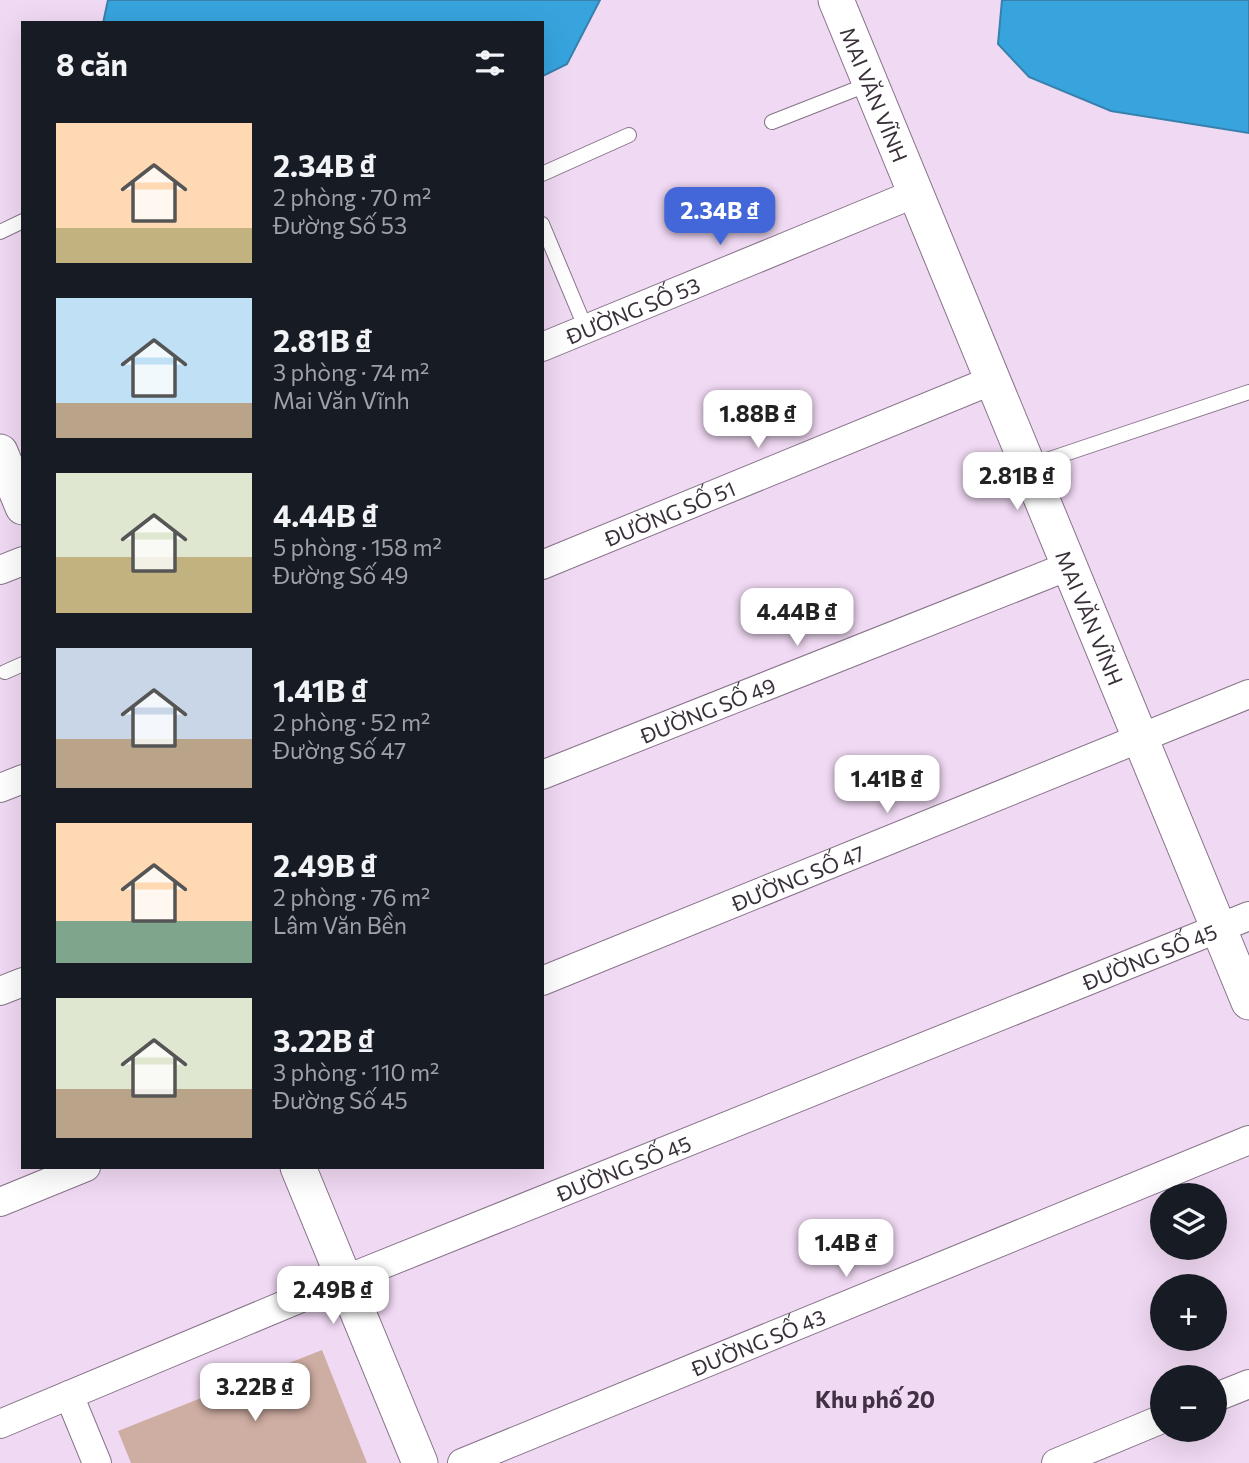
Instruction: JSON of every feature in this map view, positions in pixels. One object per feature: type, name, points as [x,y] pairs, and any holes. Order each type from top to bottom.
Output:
[{"type":"street","name":"MAI VĂN VĨNH","points":[[836,0],[1140,738],[1234,923],[1249,1002]]},
{"type":"street","name":"ĐƯỜNG SỐ 53","points":[[544,346],[916,193]]},
{"type":"street","name":"ĐƯỜNG SỐ 51","points":[[544,564],[993,380]]},
{"type":"street","points":[[0,452],[21,502]]},
{"type":"street","points":[[0,570],[21,562]]},
{"type":"street","name":"ĐƯỜNG SỐ 49","points":[[544,774],[1069,566]]},
{"type":"street","name":"ĐƯỜNG SỐ 47","points":[[544,980],[1249,694]]},
{"type":"street","points":[[0,788],[21,780]]},
{"type":"street","name":"ĐƯỜNG SỐ 45","points":[[0,1424],[344,1280],[1234,923]]},
{"type":"street","points":[[0,991],[21,983]]},
{"type":"street","name":"ĐƯỜNG SỐ 43","points":[[462,1463],[1249,1140]]},
{"type":"street","points":[[0,1202],[81,1169]]},
{"type":"street","points":[[299,1169],[420,1463]]},
{"type":"street","points":[[1227,1393],[1249,1384]]},
{"type":"street","points":[[69,1395],[97,1463]]},
{"type":"street","points":[[1056,1463],[1150,1424]]},
{"type":"lane","points":[[772,122],[870,83]]},
{"type":"lane","points":[[544,173],[629,135]]},
{"type":"lane","points":[[0,232],[21,223]]},
{"type":"lane","points":[[544,229],[586,329]]},
{"type":"lane","points":[[1028,467],[1249,392]]},
{"type":"lane","points":[[5,672],[21,665]]},
{"type":"water","points":[[108,0],[600,0],[567,64],[544,76],[544,21],[103,21]]},
{"type":"water","points":[[1002,0],[1249,0],[1249,133],[1111,111],[1029,77],[998,44]]},
{"type":"building","points":[[322,1350],[367,1463],[131,1463],[118,1431]]},
{"type":"district","name":"Khu phố 20","points":[[875,1399]]}]
